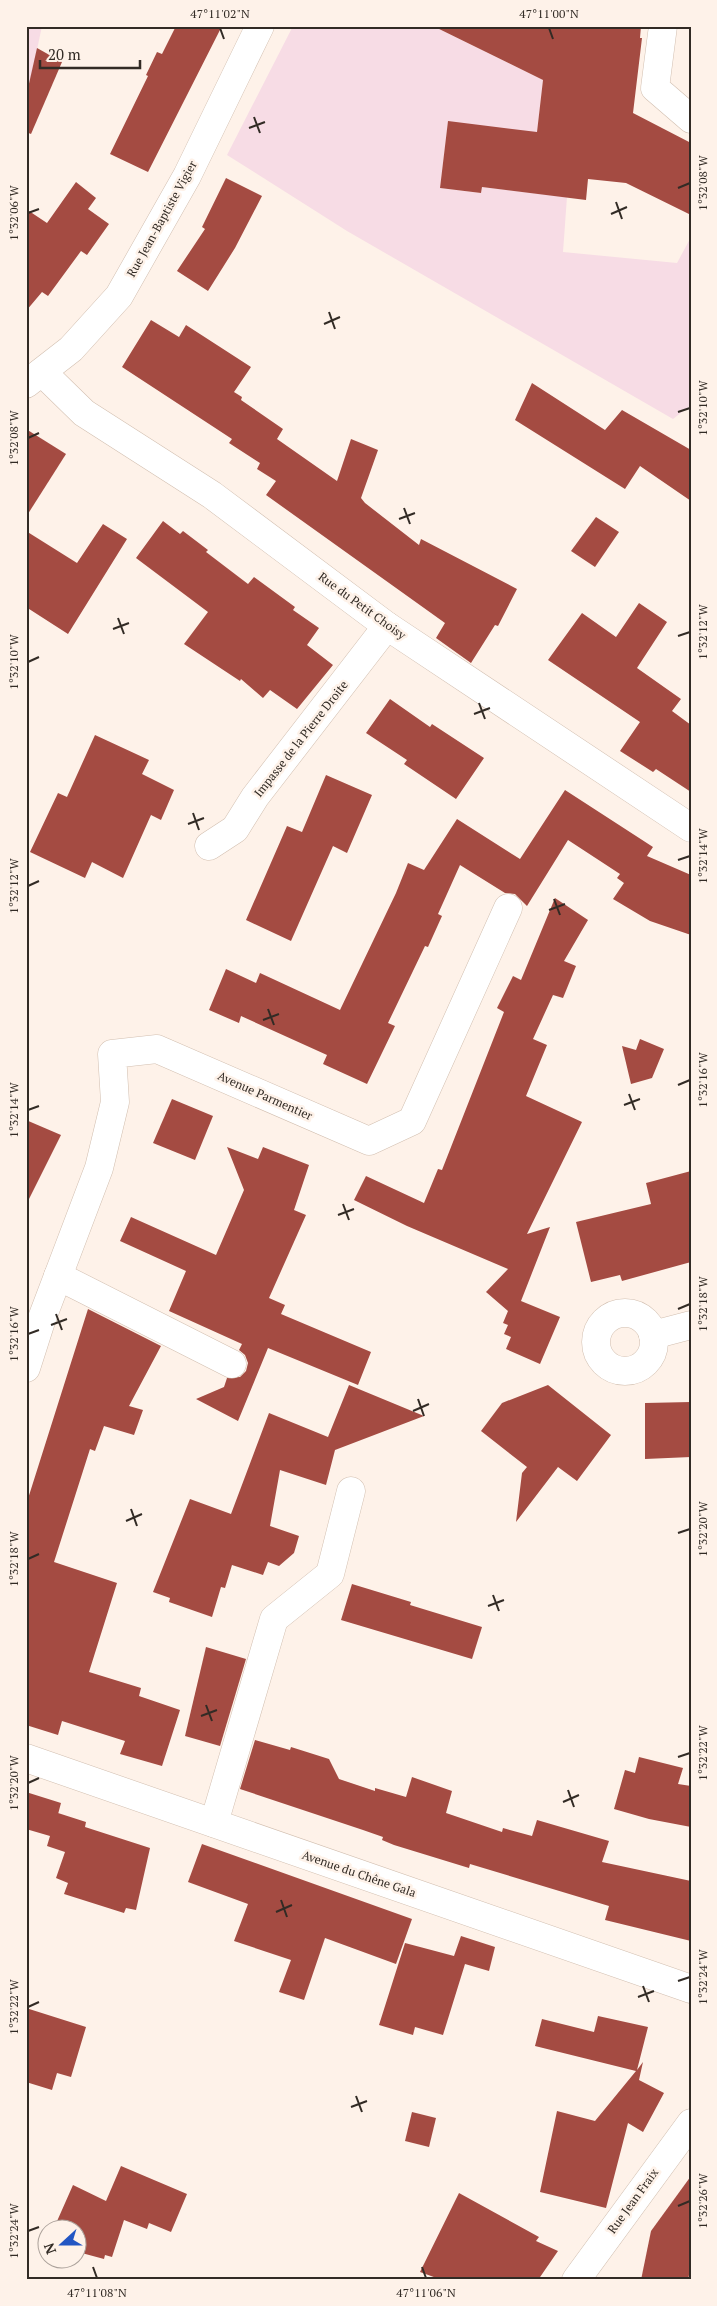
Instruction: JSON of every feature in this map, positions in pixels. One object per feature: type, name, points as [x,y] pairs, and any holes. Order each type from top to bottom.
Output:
[{"type":"street","name":"Rue Jean-Baptiste Vigier","points":[[34,378],[72,349],[119,296],[187,176],[260,26]]},
{"type":"street","points":[[663,26],[655,88],[691,119]]},
{"type":"street","name":"Rue du Petit Choisy","points":[[34,378],[84,413],[212,495],[387,626],[691,828]]},
{"type":"street","name":"Impasse de la Pierre Droite","points":[[209,846],[235,829],[255,797],[387,626]]},
{"type":"street","name":"Avenue Parmentier","points":[[26,1368],[99,1168],[116,1102],[112,1054],[157,1049],[368,1141],[412,1121],[508,908]]},
{"type":"street","points":[[58,1276],[232,1364]]},
{"type":"street","points":[[654,1335],[691,1325]]},
{"type":"street","points":[[214,1823],[274,1619],[330,1574],[351,1491]]},
{"type":"street","name":"Avenue du Chêne Gala","points":[[26,1758],[691,1989]]},
{"type":"street","name":"Rue Jean Fraix","points":[[576,2280],[691,2123]]},
{"type":"shaded area","points":[[26,26],[42,26],[26,101]]},
{"type":"shaded area","points":[[293,26],[433,26],[543,80],[537,133],[448,122],[440,188],[481,193],[482,187],[567,197],[563,252],[677,263],[691,237],[691,405],[673,419],[347,231],[227,155]]},
{"type":"building","points":[[176,26],[222,26],[148,172],[110,154],[148,76],[146,75],[157,52],[162,54]]},
{"type":"building","points":[[433,26],[641,26],[640,38],[642,38],[633,113],[691,143],[691,215],[626,183],[588,179],[586,200],[482,187],[481,193],[440,188],[448,121],[537,132],[543,80]]},
{"type":"building","points":[[37,48],[62,62],[31,134],[26,132],[26,97]]},
{"type":"building","points":[[226,178],[262,196],[235,248],[208,291],[177,271],[205,229],[202,227]]},
{"type":"building","points":[[76,182],[96,198],[88,209],[109,224],[87,255],[81,251],[48,296],[42,292],[26,311],[26,209],[47,223]]},
{"type":"building","points":[[151,320],[179,337],[186,325],[251,367],[234,392],[242,397],[241,400],[283,429],[277,439],[337,481],[351,439],[378,450],[361,498],[365,503],[419,545],[421,539],[517,589],[498,626],[495,625],[471,663],[436,638],[445,623],[266,495],[276,481],[257,469],[260,463],[229,443],[232,439],[122,367]]},
{"type":"building","points":[[532,383],[605,430],[622,410],[691,450],[691,501],[640,466],[625,489],[515,420]]},
{"type":"building","points":[[26,429],[66,454],[26,517]]},
{"type":"building","points":[[596,517],[619,532],[595,567],[571,551]]},
{"type":"building","points":[[163,521],[180,534],[183,531],[208,550],[206,552],[248,584],[254,577],[295,607],[293,610],[319,628],[307,645],[333,665],[297,709],[270,690],[263,698],[241,679],[240,681],[184,644],[208,612],[136,558]]},
{"type":"building","points":[[103,524],[127,539],[68,634],[26,607],[26,531],[77,563]]},
{"type":"building","points":[[639,603],[667,622],[637,668],[681,699],[672,711],[691,725],[691,792],[656,769],[653,772],[620,751],[640,722],[548,660],[582,613],[616,637]]},
{"type":"building","points":[[390,699],[430,727],[432,724],[484,758],[456,799],[404,764],[407,760],[366,733]]},
{"type":"building","points":[[95,735],[149,760],[142,774],[174,790],[161,820],[151,815],[123,878],[92,862],[85,878],[30,852],[58,793],[67,797]]},
{"type":"building","points":[[326,775],[372,795],[347,853],[333,846],[291,941],[246,920],[287,826],[302,832]]},
{"type":"building","points":[[565,790],[653,847],[647,856],[691,875],[691,935],[650,921],[613,899],[624,883],[617,878],[620,874],[568,840],[527,906],[515,894],[505,893],[460,865],[438,914],[442,916],[428,947],[425,946],[388,1023],[395,1026],[367,1084],[323,1064],[327,1055],[241,1016],[239,1023],[209,1010],[226,969],[256,983],[260,973],[340,1010],[396,893],[408,863],[424,870],[457,819],[520,859]]},
{"type":"building","points":[[555,898],[588,920],[564,961],[576,966],[563,998],[553,995],[533,1039],[547,1045],[526,1096],[582,1122],[527,1234],[550,1227],[521,1301],[560,1317],[540,1364],[506,1349],[511,1337],[504,1334],[508,1325],[503,1323],[508,1311],[486,1292],[508,1269],[407,1226],[354,1200],[366,1176],[424,1203],[438,1169],[442,1170],[504,1012],[497,1008],[513,976],[521,980]]},
{"type":"building","points":[[640,1039],[664,1049],[652,1078],[631,1084],[622,1046],[636,1050]]},
{"type":"building","points":[[172,1099],[213,1116],[195,1160],[153,1143]]},
{"type":"building","points":[[26,1120],[61,1135],[26,1205]]},
{"type":"building","points":[[227,1147],[258,1159],[263,1147],[309,1165],[294,1210],[306,1215],[269,1298],[285,1305],[281,1314],[371,1352],[358,1385],[268,1348],[238,1421],[196,1399],[224,1387],[227,1378],[240,1377],[246,1371],[248,1363],[245,1355],[239,1350],[242,1344],[169,1311],[186,1271],[120,1241],[131,1217],[216,1255],[244,1190]]},
{"type":"building","points":[[691,1171],[691,1262],[622,1281],[620,1275],[591,1282],[576,1222],[651,1204],[646,1183]]},
{"type":"building","points":[[88,1309],[161,1346],[129,1406],[143,1410],[134,1435],[104,1426],[95,1451],[90,1449],[54,1562],[117,1583],[89,1672],[141,1688],[139,1696],[180,1710],[162,1766],[120,1754],[125,1741],[62,1721],[58,1735],[26,1725],[26,1505]]},
{"type":"building","points":[[349,1385],[424,1416],[335,1450],[326,1485],[280,1470],[270,1526],[299,1536],[294,1553],[279,1566],[268,1562],[263,1575],[232,1565],[225,1588],[221,1587],[212,1617],[169,1602],[170,1598],[153,1592],[190,1499],[231,1514],[269,1413],[328,1437]]},
{"type":"building","points":[[548,1385],[611,1435],[577,1481],[558,1467],[516,1522],[522,1473],[527,1467],[481,1431],[502,1403]]},
{"type":"building","points":[[691,1402],[691,1457],[645,1459],[645,1403]]},
{"type":"building","points":[[352,1584],[411,1602],[410,1605],[482,1627],[472,1659],[341,1620]]},
{"type":"building","points":[[206,1647],[246,1659],[220,1746],[185,1736]]},
{"type":"building","points":[[255,1740],[290,1750],[291,1747],[329,1759],[339,1779],[375,1791],[375,1788],[406,1797],[412,1777],[452,1791],[446,1813],[502,1832],[503,1828],[532,1836],[537,1820],[609,1841],[602,1862],[691,1881],[691,1941],[605,1920],[609,1906],[470,1864],[469,1868],[394,1845],[382,1840],[383,1837],[240,1789]]},
{"type":"building","points":[[639,1757],[683,1768],[678,1784],[691,1786],[691,1827],[649,1819],[614,1809],[625,1770],[635,1773]]},
{"type":"building","points":[[26,1792],[61,1803],[58,1813],[86,1822],[85,1827],[150,1848],[136,1910],[126,1908],[124,1913],[64,1894],[68,1883],[56,1878],[65,1852],[47,1846],[50,1836],[26,1829]]},
{"type":"building","points":[[202,1844],[412,1919],[396,1964],[325,1938],[304,2000],[279,1992],[291,1960],[234,1941],[248,1904],[188,1882]]},
{"type":"building","points":[[461,1936],[495,1947],[489,1971],[465,1964],[443,2035],[415,2027],[413,2035],[379,2025],[405,1943],[454,1956]]},
{"type":"building","points":[[26,2008],[86,2027],[71,2077],[57,2073],[52,2090],[26,2082]]},
{"type":"building","points":[[598,2016],[648,2027],[637,2070],[643,2062],[639,2080],[664,2093],[643,2132],[628,2123],[606,2208],[540,2192],[557,2111],[595,2121],[636,2071],[535,2046],[542,2019],[594,2032]]},
{"type":"building","points":[[412,2112],[436,2118],[429,2147],[405,2141]]},
{"type":"building","points":[[121,2166],[187,2194],[171,2232],[149,2223],[147,2229],[124,2220],[112,2257],[105,2255],[104,2259],[88,2255],[88,2218],[58,2218],[73,2185],[106,2201]]},
{"type":"building","points":[[691,2176],[691,2265],[688,2280],[641,2280],[651,2231]]},
{"type":"building","points":[[459,2193],[539,2237],[536,2241],[558,2251],[538,2280],[442,2280],[420,2272]]}]
